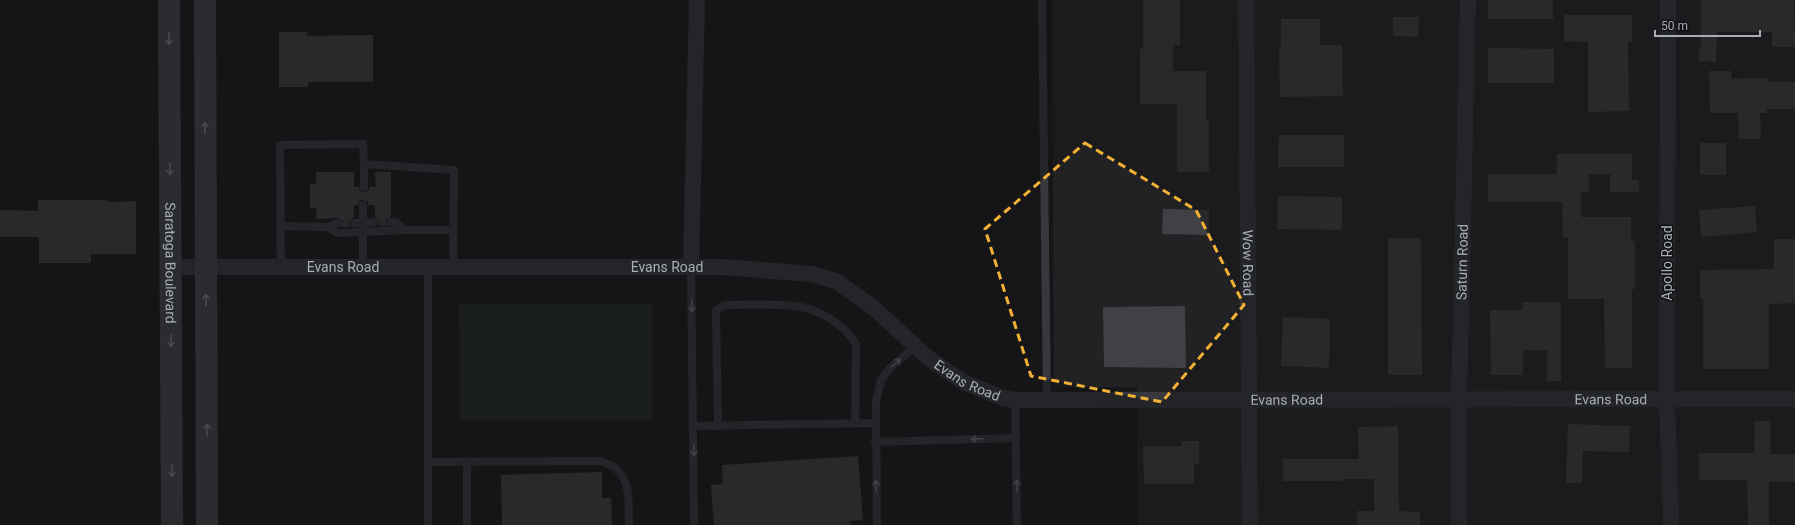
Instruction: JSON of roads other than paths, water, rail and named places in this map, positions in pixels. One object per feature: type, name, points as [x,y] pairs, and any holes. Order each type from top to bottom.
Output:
[{"type":"main road","name":"Saratoga Boulevard","points":[[169,0],[172,525]]},
{"type":"main road","points":[[205,0],[207,525]]},
{"type":"street","points":[[691,267],[697,0]]},
{"type":"street","name":"Wow Road","points":[[1246,0],[1250,525]]},
{"type":"street","name":"Saturn Road","points":[[1459,525],[1459,400],[1468,0]]},
{"type":"street","name":"Apollo Road","points":[[1668,0],[1667,400],[1671,525]]},
{"type":"street","name":"Evans Road","points":[[171,267],[428,268],[722,266],[812,274],[836,281],[874,308],[927,357],[965,383],[1003,398],[1015,400],[1795,399]]},
{"type":"lane","points":[[1042,0],[1046,400]]},
{"type":"lane","points":[[282,267],[280,145],[363,144],[364,187]]},
{"type":"lane","points":[[364,164],[454,170],[453,267]]},
{"type":"lane","points":[[363,205],[363,267]]},
{"type":"lane","points":[[354,223],[375,222]]},
{"type":"lane","points":[[391,222],[396,222],[405,230]]},
{"type":"lane","points":[[281,226],[328,227],[338,223]]},
{"type":"lane","points":[[328,227],[337,233],[405,230],[453,230]]},
{"type":"lane","points":[[691,267],[694,525]]},
{"type":"lane","points":[[428,268],[428,525]]},
{"type":"lane","points":[[718,426],[716,311],[724,305],[795,306],[813,311],[834,321],[850,335],[856,344],[855,423]]},
{"type":"lane","points":[[878,525],[875,442],[876,401],[881,380],[892,366],[916,346]]},
{"type":"lane","points":[[1015,400],[1017,525]]},
{"type":"lane","points":[[693,426],[875,423]]},
{"type":"lane","points":[[875,442],[1016,438]]},
{"type":"lane","points":[[428,462],[600,461],[615,467],[624,479],[628,490],[629,525]]},
{"type":"lane","points":[[467,462],[467,525]]}]
